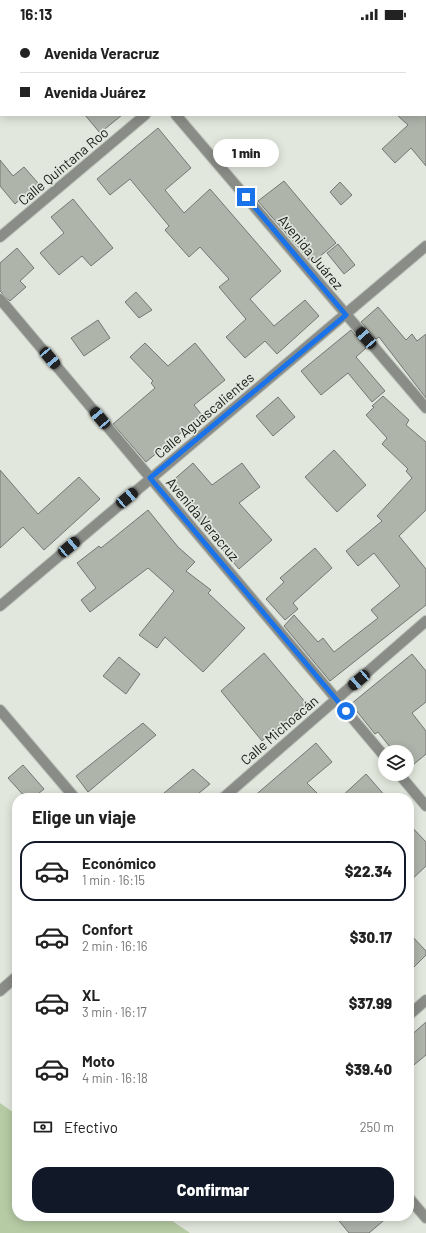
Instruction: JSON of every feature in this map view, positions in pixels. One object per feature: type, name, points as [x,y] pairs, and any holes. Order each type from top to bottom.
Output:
[{"type":"street","name":"Calle Quintana Roo","points":[[0,238],[144,116]]},
{"type":"street","name":"Avenida Juárez","points":[[177,116],[426,408]]},
{"type":"street","name":"Calle Aguascalientes","points":[[0,606],[426,246]]},
{"type":"street","name":"Avenida Veracruz","points":[[0,299],[378,749]]},
{"type":"street","name":"Calle Michoacán","points":[[229,793],[426,621]]},
{"type":"street","points":[[0,710],[71,793]]},
{"type":"street","points":[[405,781],[426,806]]},
{"type":"street","points":[[0,991],[12,980]]},
{"type":"street","points":[[414,1011],[426,1000]]},
{"type":"street","points":[[414,1204],[426,1218]]},
{"type":"green space","points":[[0,1103],[12,1111],[12,1221],[172,1221],[190,1233],[0,1233]]},
{"type":"building","points":[[86,116],[121,116],[100,133]]},
{"type":"building","points":[[398,116],[426,116],[426,166],[411,148],[395,163],[382,149],[408,125]]},
{"type":"building","points":[[158,128],[191,168],[165,190],[184,213],[210,189],[281,271],[250,299],[274,326],[305,300],[319,316],[277,354],[265,341],[245,358],[226,337],[246,319],[219,287],[229,279],[200,247],[189,257],[165,230],[169,226],[130,179],[110,195],[97,179]]},
{"type":"building","points":[[0,160],[13,176],[24,167],[38,183],[15,204],[0,186]]},
{"type":"building","points":[[284,181],[336,243],[312,263],[258,201]]},
{"type":"building","points":[[340,182],[352,195],[341,205],[330,192]]},
{"type":"building","points":[[73,199],[113,248],[91,266],[82,256],[59,275],[40,253],[64,233],[51,217]]},
{"type":"building","points":[[338,244],[355,265],[344,274],[327,253]]},
{"type":"building","points":[[17,248],[34,268],[20,281],[26,287],[10,301],[0,291],[0,263]]},
{"type":"building","points":[[136,292],[152,310],[139,318],[125,302]]},
{"type":"building","points":[[378,307],[406,340],[412,334],[417,341],[426,334],[426,398],[379,337],[376,339],[361,322]]},
{"type":"building","points":[[98,320],[110,338],[84,356],[71,338]]},
{"type":"building","points":[[351,330],[366,348],[356,357],[385,391],[372,402],[348,373],[321,395],[301,371]]},
{"type":"building","points":[[145,343],[168,366],[195,343],[225,380],[194,405],[202,415],[146,462],[113,424],[155,388],[151,383],[153,381],[130,357]]},
{"type":"building","points":[[383,396],[409,420],[406,425],[426,442],[426,510],[399,536],[426,569],[426,605],[330,681],[284,626],[294,615],[318,642],[323,638],[334,652],[378,618],[371,610],[400,586],[374,553],[358,566],[346,551],[382,521],[377,516],[412,478],[406,471],[408,469],[382,444],[387,438],[366,415],[374,407],[372,406]]},
{"type":"building","points":[[278,397],[295,417],[273,436],[256,416]]},
{"type":"building","points":[[334,450],[366,485],[337,512],[305,477]]},
{"type":"building","points":[[193,463],[212,485],[242,463],[260,487],[239,503],[272,540],[239,569],[187,507],[190,505],[170,483]]},
{"type":"building","points":[[0,470],[38,514],[79,477],[100,499],[44,550],[23,527],[0,548]]},
{"type":"building","points":[[148,510],[178,547],[195,562],[186,571],[211,590],[208,593],[245,628],[203,672],[165,637],[157,648],[139,635],[174,591],[148,568],[90,612],[81,600],[96,588],[77,563],[99,546],[101,548]]},
{"type":"building","points":[[315,548],[332,568],[293,603],[298,609],[285,620],[266,599],[284,582],[280,578]]},
{"type":"building","points":[[264,653],[306,703],[262,741],[221,691]]},
{"type":"building","points":[[412,654],[426,671],[426,702],[412,713],[426,731],[426,754],[414,764],[414,745],[388,745],[378,732],[375,734],[351,704]]},
{"type":"building","points":[[119,657],[140,674],[126,694],[103,676]]},
{"type":"building","points":[[143,723],[156,735],[88,792],[76,776]]},
{"type":"building","points":[[316,743],[332,762],[307,783],[317,793],[258,793]]},
{"type":"building","points":[[23,765],[44,789],[39,793],[22,793],[8,778]]},
{"type":"building","points":[[193,769],[210,784],[199,793],[164,793]]},
{"type":"building","points":[[366,774],[383,793],[345,793]]},
{"type":"building","points":[[414,829],[426,842],[426,866],[414,877]]},
{"type":"building","points":[[414,938],[426,951],[426,955],[414,967]]},
{"type":"building","points":[[426,1022],[426,1055],[414,1065],[414,1033]]},
{"type":"building","points":[[339,1221],[383,1221],[369,1233],[349,1233]]},
{"type":"route","points":[[246,197],[346,315],[150,478],[346,711]]}]
